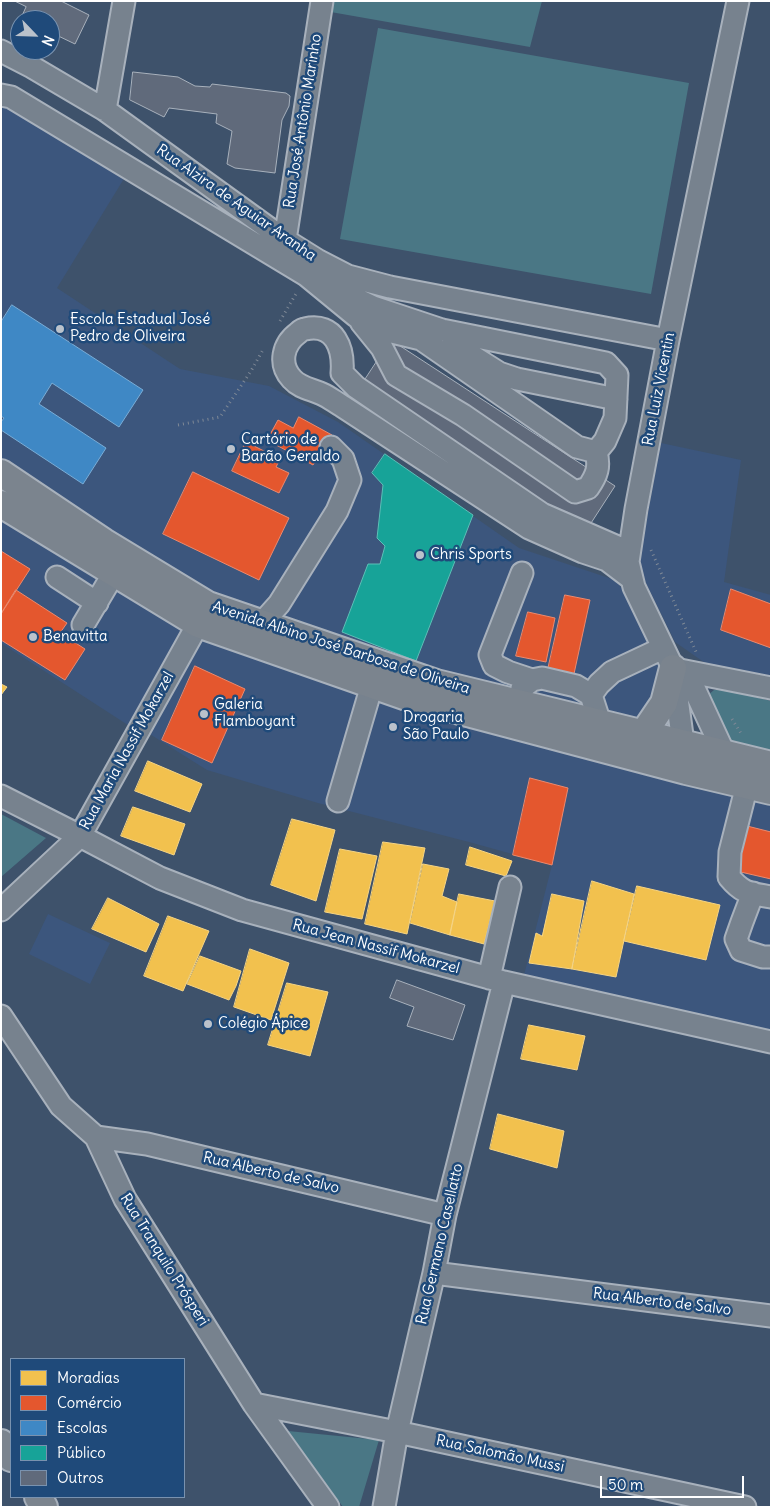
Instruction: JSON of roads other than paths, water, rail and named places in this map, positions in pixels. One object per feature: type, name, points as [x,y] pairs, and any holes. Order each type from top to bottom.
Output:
[{"type":"main road","name":"Avenida Albino José Barbosa de Oliveira","points":[[1,473],[104,542],[208,605],[436,682],[684,744],[735,747],[771,765]]},
{"type":"main road","name":"Avenida Albino José Barbosa de Oliveira","points":[[1,504],[198,624],[408,697],[686,771],[759,788]]},
{"type":"main road","points":[[643,734],[664,703],[668,658]]},
{"type":"main road","points":[[1,1443],[10,1456]]},
{"type":"street","points":[[105,110],[124,1]]},
{"type":"street","name":"Rua José Antônio Marinho","points":[[285,240],[322,1]]},
{"type":"street","name":"Rua Luiz Vicentin","points":[[686,771],[684,744],[668,658],[634,587],[628,562],[632,531],[668,340],[738,1]]},
{"type":"street","name":"Rua Alzira de Aguiar Aranha","points":[[1,51],[105,110],[285,240],[348,276],[390,287],[668,340]]},
{"type":"street","points":[[1,95],[11,97],[306,275],[373,307],[442,330],[606,362],[617,375],[615,418],[605,441],[596,452]]},
{"type":"street","points":[[306,275],[356,316],[382,348],[396,375],[463,415],[575,492],[588,488],[594,479],[599,463],[596,452]]},
{"type":"street","points":[[356,316],[384,330],[421,339],[577,447],[596,452]]},
{"type":"street","points":[[422,323],[499,373],[516,379],[616,399]]},
{"type":"street","points":[[629,552],[542,514],[356,387],[342,372],[343,359],[339,345],[330,333],[319,329],[304,329],[291,338],[284,351],[284,367],[291,378],[303,388],[322,394],[342,406],[529,528],[583,552],[607,560],[632,579]]},
{"type":"street","points":[[262,623],[279,604],[337,511],[350,480],[342,459],[331,447]]},
{"type":"street","points":[[84,624],[114,573]]},
{"type":"street","points":[[522,573],[490,654],[494,665],[532,680]]},
{"type":"street","points":[[57,577],[97,603]]},
{"type":"street","name":"Rua Maria Nassif Mokarzel","points":[[1,910],[80,836],[198,624]]},
{"type":"street","points":[[591,695],[598,684],[612,672],[668,658],[706,675],[771,688]]},
{"type":"street","points":[[668,658],[692,684],[735,747]]},
{"type":"street","points":[[506,700],[532,680],[542,678],[576,686],[591,695],[600,723]]},
{"type":"street","points":[[338,801],[372,685]]},
{"type":"street","points":[[759,788],[730,852],[729,877],[745,892],[762,895],[742,922],[736,939],[741,950],[763,957],[771,957]]},
{"type":"street","name":"Rua Jean Nassif Mokarzel","points":[[1,796],[160,878],[242,910],[496,980],[771,1042]]},
{"type":"street","name":"Rua Germano Casellatto","points":[[384,1507],[397,1432],[434,1273],[496,980],[510,887]]},
{"type":"street","name":"Rua Tranquilo Prósperi","points":[[1,1016],[61,1106],[96,1137],[125,1199],[254,1404],[328,1507]]},
{"type":"street","name":"Rua Alberto de Salvo","points":[[96,1137],[147,1144],[445,1215]]},
{"type":"street","name":"Rua Alberto de Salvo","points":[[434,1273],[771,1316]]},
{"type":"street","name":"Rua Salomão Mussi","points":[[254,1404],[397,1432],[745,1507]]},
{"type":"place","name":"Escola Estadual José Pedro de Oliveira","points":[[60,329]]},
{"type":"place","name":"Cartório de Barão Geraldo","points":[[231,449]]},
{"type":"place","name":"Chris Sports","points":[[420,555]]},
{"type":"place","name":"Benavitta","points":[[33,637]]},
{"type":"place","name":"Galeria Flamboyant","points":[[204,714]]},
{"type":"place","name":"Drogaria São Paulo","points":[[393,727]]},
{"type":"place","name":"Colégio Ápice","points":[[208,1024]]}]
